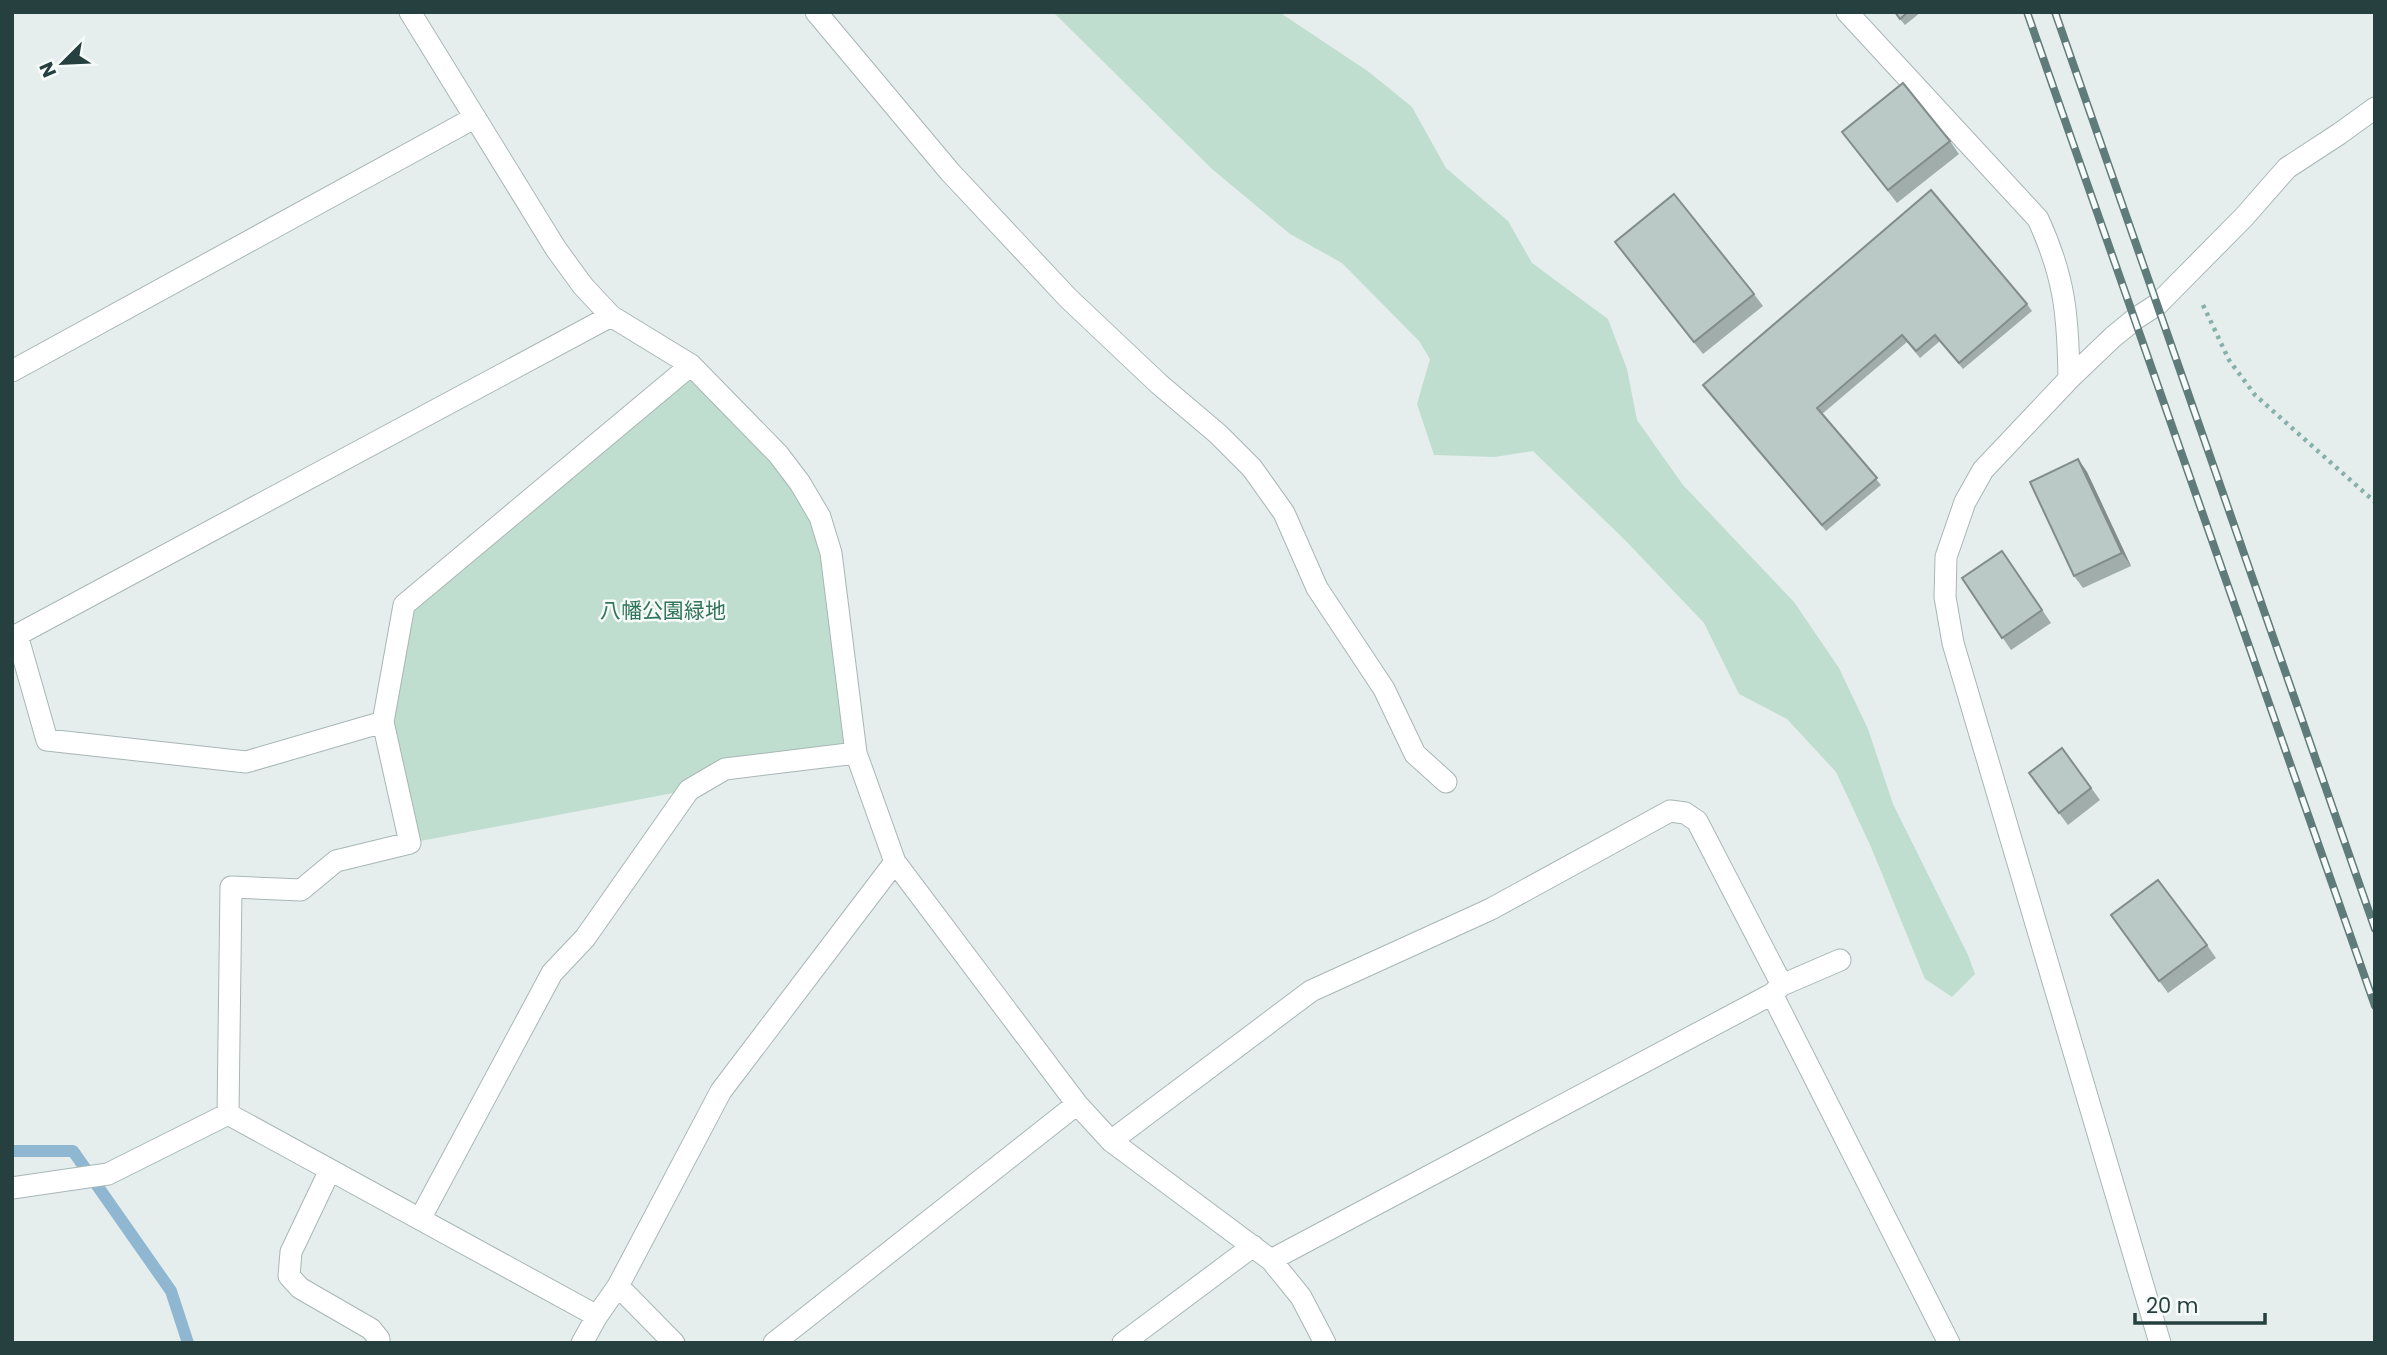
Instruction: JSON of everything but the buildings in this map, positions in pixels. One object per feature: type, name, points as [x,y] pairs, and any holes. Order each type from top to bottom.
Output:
[{"type":"street","points":[[410,12],[556,249],[583,286],[611,316],[691,365],[778,454],[820,517],[831,553],[856,753],[895,862],[1077,1104],[1111,1141],[1271,1260],[1301,1297],[1325,1343]]},
{"type":"street","points":[[816,12],[950,172],[1068,298],[1252,468],[1284,513],[1317,588],[1384,689],[1415,754],[1447,782]]},
{"type":"street","points":[[1847,12],[2038,219],[2053,252],[2063,289],[2068,327],[2068,379]]},
{"type":"street","points":[[2160,1343],[1953,643],[1945,597],[1946,557],[1965,502],[1983,470],[2068,379],[2135,318],[2158,304],[2244,217],[2287,168],[2375,108]]},
{"type":"street","points":[[12,371],[474,118]]},
{"type":"street","points":[[383,722],[246,762],[47,740],[17,635],[611,316]]},
{"type":"street","points":[[228,1114],[231,887],[301,890],[336,861],[410,843],[383,722],[404,605],[691,365]]},
{"type":"street","points":[[420,1219],[552,973],[585,938],[689,790],[725,769],[856,753]]},
{"type":"street","points":[[1111,1141],[1311,991],[1490,909],[1670,811],[1685,813],[1697,821],[1949,1343]]},
{"type":"street","points":[[582,1343],[618,1286],[721,1091],[895,862]]},
{"type":"street","points":[[1271,1260],[1777,989],[1840,960]]},
{"type":"street","points":[[774,1343],[1077,1104]]},
{"type":"street","points":[[228,1114],[597,1317]]},
{"type":"street","points":[[12,1188],[108,1174],[228,1114]]},
{"type":"street","points":[[330,1170],[291,1252],[289,1276],[300,1288],[371,1329],[379,1343]]},
{"type":"street","points":[[1123,1343],[1253,1246]]},
{"type":"street","points":[[618,1286],[674,1343]]},
{"type":"path","points":[[2188,274],[2229,360],[2255,395],[2375,502]]},
{"type":"green space","points":[[1053,12],[1279,12],[1369,72],[1412,107],[1446,168],[1508,221],[1532,263],[1608,319],[1627,369],[1637,420],[1683,485],[1794,602],[1839,668],[1868,729],[1893,804],[1975,974],[1952,997],[1925,979],[1871,847],[1836,772],[1787,719],[1739,694],[1704,623],[1625,540],[1533,451],[1495,457],[1434,455],[1417,404],[1430,359],[1419,341],[1342,263],[1290,234],[1212,169]]},
{"type":"green space","name":"八幡公園緑地","points":[[691,365],[820,517],[856,753],[725,769],[689,790],[410,843],[383,722],[404,605]]},
{"type":"waterway","points":[[12,1151],[73,1151],[171,1291],[188,1343]]},
{"type":"railway","points":[[2027,12],[2375,1006]]},
{"type":"railway","points":[[2055,12],[2375,929]]}]
